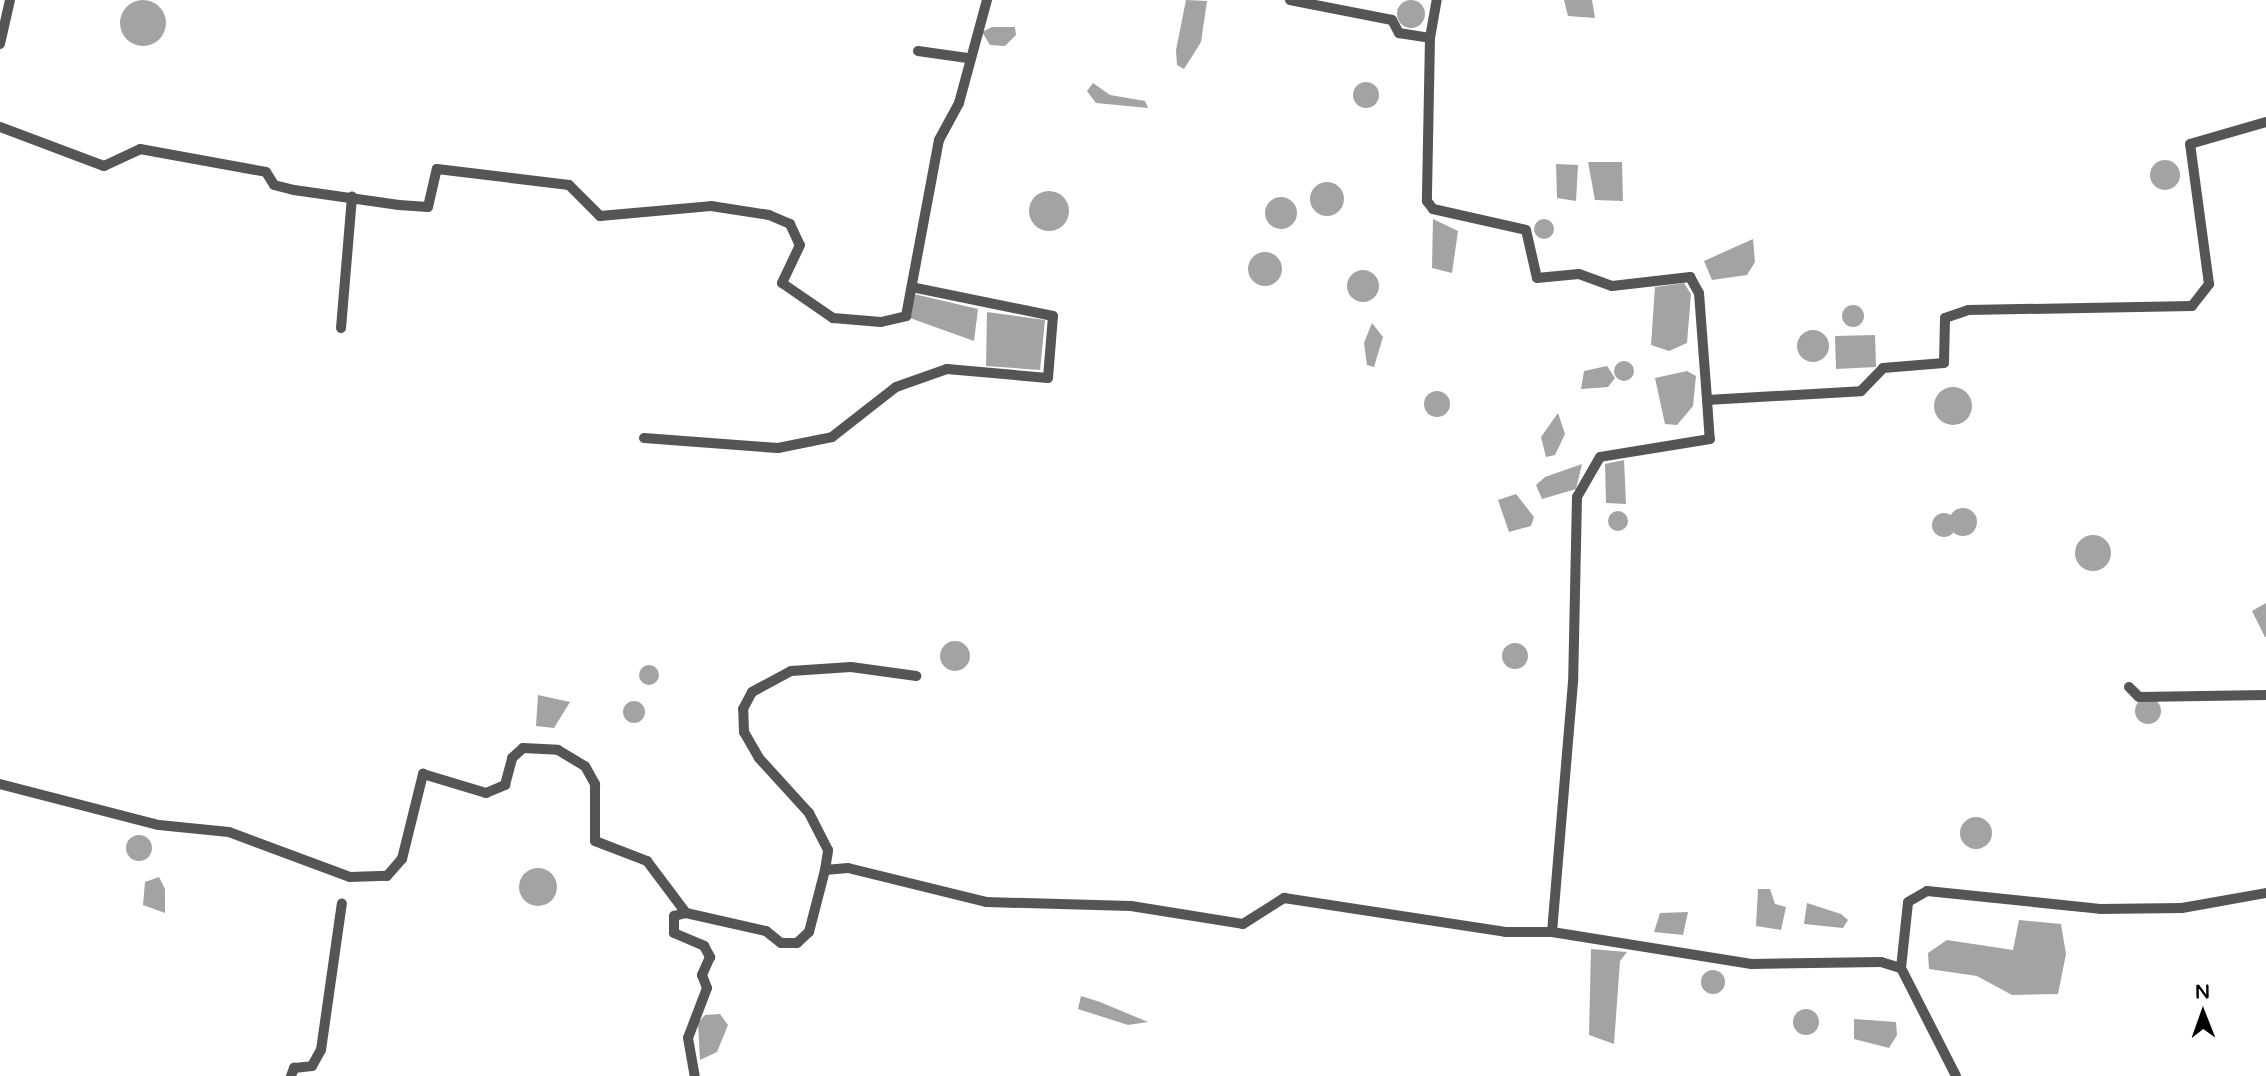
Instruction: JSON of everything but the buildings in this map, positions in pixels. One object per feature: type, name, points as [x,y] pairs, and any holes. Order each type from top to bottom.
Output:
[{"type":"street","points":[[0,44],[10,0]]},
{"type":"street","points":[[0,127],[104,166],[140,149],[266,172],[274,185],[294,190],[428,207],[438,169],[569,185],[600,216],[730,208],[790,224],[800,244],[782,283],[833,318],[863,323],[906,316],[939,140],[959,103],[968,58],[987,0]]},
{"type":"street","points":[[1290,0],[1392,20],[1399,33],[1430,38]]},
{"type":"street","points":[[1437,0],[1430,38],[1427,201],[1433,209],[1526,230],[1537,278],[1579,274],[1612,286],[1690,277],[1699,293],[1710,439],[1600,457],[1577,497],[1573,682],[1552,932]]},
{"type":"street","points":[[918,51],[968,58]]},
{"type":"street","points":[[1707,400],[1861,391],[1884,368],[1944,363],[1945,318],[1968,310],[2192,306],[2209,284],[2190,144],[2266,122]]},
{"type":"street","points":[[341,328],[352,197]]},
{"type":"street","points":[[644,438],[778,448],[832,437],[896,387],[947,369],[1048,378],[1053,316],[912,287]]},
{"type":"street","points":[[695,1076],[688,1038],[707,988],[702,975],[710,957],[704,946],[674,933],[674,916],[686,913],[797,943],[808,932],[828,850],[808,813],[760,758],[744,732],[743,709],[752,692],[792,671],[851,667],[916,676]]},
{"type":"street","points":[[2129,687],[2138,698],[2266,695]]},
{"type":"street","points":[[0,784],[133,820],[229,832],[350,877],[387,876],[402,859],[423,774],[486,793],[505,785],[512,758],[523,748],[558,750],[585,766],[595,784],[595,841],[647,861],[686,913]]},
{"type":"street","points":[[825,870],[880,872],[986,902],[1131,906],[1243,924],[1284,898],[1505,932],[1552,932],[1751,964],[1881,962],[1901,968]]},
{"type":"street","points":[[1956,1076],[1901,968],[1908,902],[1927,891],[2100,909],[2182,908],[2266,893]]},
{"type":"street","points":[[291,1076],[294,1068],[312,1066],[321,1050],[342,903]]},
{"type":"shaded area","points":[[143,0],[159,7],[166,23],[159,39],[143,46],[127,39],[120,23],[127,7]]},
{"type":"shaded area","points":[[1186,0],[1207,1],[1201,42],[1184,69],[1177,65],[1176,50]]},
{"type":"shaded area","points":[[1411,0],[1421,4],[1425,14],[1421,24],[1411,28],[1401,24],[1397,14],[1401,4]]},
{"type":"shaded area","points":[[1564,0],[1592,0],[1595,18],[1568,16]]},
{"type":"shaded area","points":[[992,27],[1015,27],[1016,35],[1005,46],[990,45],[982,32]]},
{"type":"shaded area","points":[[1366,82],[1375,86],[1379,95],[1375,104],[1366,108],[1357,104],[1353,95],[1357,86]]},
{"type":"shaded area","points":[[1093,83],[1110,95],[1145,101],[1148,108],[1096,103],[1087,91]]},
{"type":"shaded area","points":[[2165,160],[2171,161],[2179,169],[2179,181],[2171,189],[2165,190],[2159,189],[2151,181],[2150,175],[2151,169],[2159,161]]},
{"type":"shaded area","points":[[1588,162],[1622,162],[1623,201],[1595,200]]},
{"type":"shaded area","points":[[1556,164],[1578,165],[1576,201],[1557,198]]},
{"type":"shaded area","points":[[1327,182],[1339,187],[1344,199],[1339,211],[1327,216],[1315,211],[1310,199],[1315,187]]},
{"type":"shaded area","points":[[1049,191],[1063,197],[1069,211],[1063,225],[1049,231],[1035,225],[1029,211],[1035,197]]},
{"type":"shaded area","points":[[1281,197],[1292,202],[1297,213],[1292,224],[1281,229],[1270,224],[1265,213],[1270,202]]},
{"type":"shaded area","points":[[1433,219],[1458,231],[1452,273],[1432,268]]},
{"type":"shaded area","points":[[1540,219],[1548,219],[1554,229],[1548,239],[1540,239],[1534,233],[1534,225]]},
{"type":"shaded area","points":[[1753,239],[1755,262],[1747,275],[1712,280],[1704,261]]},
{"type":"shaded area","points":[[1265,252],[1277,257],[1282,269],[1277,281],[1265,286],[1253,281],[1248,269],[1253,257]]},
{"type":"shaded area","points":[[1363,270],[1374,275],[1379,286],[1374,297],[1363,302],[1352,297],[1347,286],[1352,275]]},
{"type":"shaded area","points":[[1684,283],[1691,294],[1687,343],[1669,351],[1651,345],[1655,287]]},
{"type":"shaded area","points":[[914,294],[978,309],[974,341],[910,318]]},
{"type":"shaded area","points":[[1853,305],[1861,308],[1864,316],[1861,324],[1853,327],[1845,324],[1842,316],[1845,308]]},
{"type":"shaded area","points":[[987,312],[1045,320],[1040,370],[986,366]]},
{"type":"shaded area","points":[[1372,323],[1383,337],[1374,367],[1367,365],[1364,343]]},
{"type":"shaded area","points":[[1813,330],[1824,335],[1829,346],[1824,357],[1813,362],[1802,357],[1797,346],[1802,335]]},
{"type":"shaded area","points":[[1875,335],[1876,367],[1836,369],[1835,336]]},
{"type":"shaded area","points":[[1620,361],[1628,361],[1634,371],[1628,381],[1620,381],[1614,375],[1614,367]]},
{"type":"shaded area","points":[[1607,366],[1615,378],[1608,387],[1581,389],[1584,371]]},
{"type":"shaded area","points":[[1687,371],[1696,376],[1693,406],[1677,425],[1665,424],[1655,378]]},
{"type":"shaded area","points":[[1953,387],[1967,392],[1972,406],[1967,420],[1953,425],[1939,420],[1934,406],[1939,392]]},
{"type":"shaded area","points":[[1437,391],[1446,395],[1450,404],[1446,413],[1437,417],[1428,413],[1424,404],[1428,395]]},
{"type":"shaded area","points":[[1558,413],[1565,434],[1555,455],[1546,457],[1541,437]]},
{"type":"shaded area","points":[[1624,460],[1626,504],[1606,503],[1605,464]]},
{"type":"shaded area","points":[[1582,464],[1576,489],[1542,499],[1536,485],[1545,477]]},
{"type":"shaded area","points":[[1516,494],[1534,517],[1531,526],[1509,532],[1498,500]]},
{"type":"shaded area","points":[[1963,508],[1973,512],[1977,522],[1973,532],[1963,536],[1953,532],[1949,522],[1953,512]]},
{"type":"shaded area","points":[[1618,511],[1625,514],[1628,521],[1625,528],[1618,531],[1611,528],[1608,521],[1611,514]]},
{"type":"shaded area","points":[[1944,513],[1953,516],[1956,525],[1953,534],[1944,537],[1935,534],[1932,525],[1935,516]]},
{"type":"shaded area","points":[[2093,535],[2106,540],[2111,553],[2106,566],[2093,571],[2080,566],[2075,553],[2080,540]]},
{"type":"shaded area","points":[[2266,603],[2266,637],[2265,637],[2252,611]]},
{"type":"shaded area","points":[[955,641],[966,645],[970,656],[966,667],[955,671],[944,667],[940,656],[944,645]]},
{"type":"shaded area","points":[[1515,643],[1524,647],[1528,656],[1524,665],[1515,669],[1506,665],[1502,656],[1506,647]]},
{"type":"shaded area","points":[[645,665],[653,665],[659,675],[653,685],[645,685],[639,679],[639,671]]},
{"type":"shaded area","points":[[538,695],[570,702],[554,728],[536,726]]},
{"type":"shaded area","points":[[2148,698],[2157,702],[2161,711],[2157,720],[2148,724],[2139,720],[2135,711],[2139,702]]},
{"type":"shaded area","points":[[634,701],[642,704],[645,712],[642,720],[634,723],[626,720],[623,712],[626,704]]},
{"type":"shaded area","points":[[1976,817],[1987,822],[1992,833],[1987,844],[1976,849],[1965,844],[1960,833],[1965,822]]},
{"type":"shaded area","points":[[139,835],[148,839],[152,848],[148,857],[139,861],[130,857],[126,848],[130,839]]},
{"type":"shaded area","points":[[538,868],[552,873],[557,887],[552,901],[538,906],[524,901],[519,887],[524,873]]},
{"type":"shaded area","points":[[159,877],[165,889],[165,913],[143,905],[145,882]]},
{"type":"shaded area","points":[[1758,889],[1770,889],[1775,904],[1786,907],[1781,930],[1756,926]]},
{"type":"shaded area","points":[[1807,903],[1841,914],[1848,920],[1843,928],[1804,924]]},
{"type":"shaded area","points":[[1688,912],[1683,935],[1654,932],[1660,913]]},
{"type":"shaded area","points":[[2019,920],[2061,924],[2066,954],[2058,994],[2012,995],[1977,976],[1929,969],[1928,953],[1947,940],[2013,950]]},
{"type":"shaded area","points":[[1591,949],[1627,952],[1620,961],[1614,1044],[1589,1035]]},
{"type":"shaded area","points":[[1713,970],[1722,973],[1725,982],[1722,991],[1713,994],[1704,991],[1701,982],[1704,973]]},
{"type":"shaded area","points":[[1081,996],[1148,1022],[1128,1025],[1078,1009]]},
{"type":"shaded area","points":[[1806,1009],[1815,1013],[1819,1022],[1815,1031],[1806,1035],[1797,1031],[1793,1022],[1797,1013]]},
{"type":"shaded area","points":[[720,1014],[728,1025],[717,1052],[700,1060],[698,1023],[705,1015]]},
{"type":"shaded area","points":[[1854,1019],[1896,1022],[1897,1035],[1889,1048],[1854,1039]]}]
